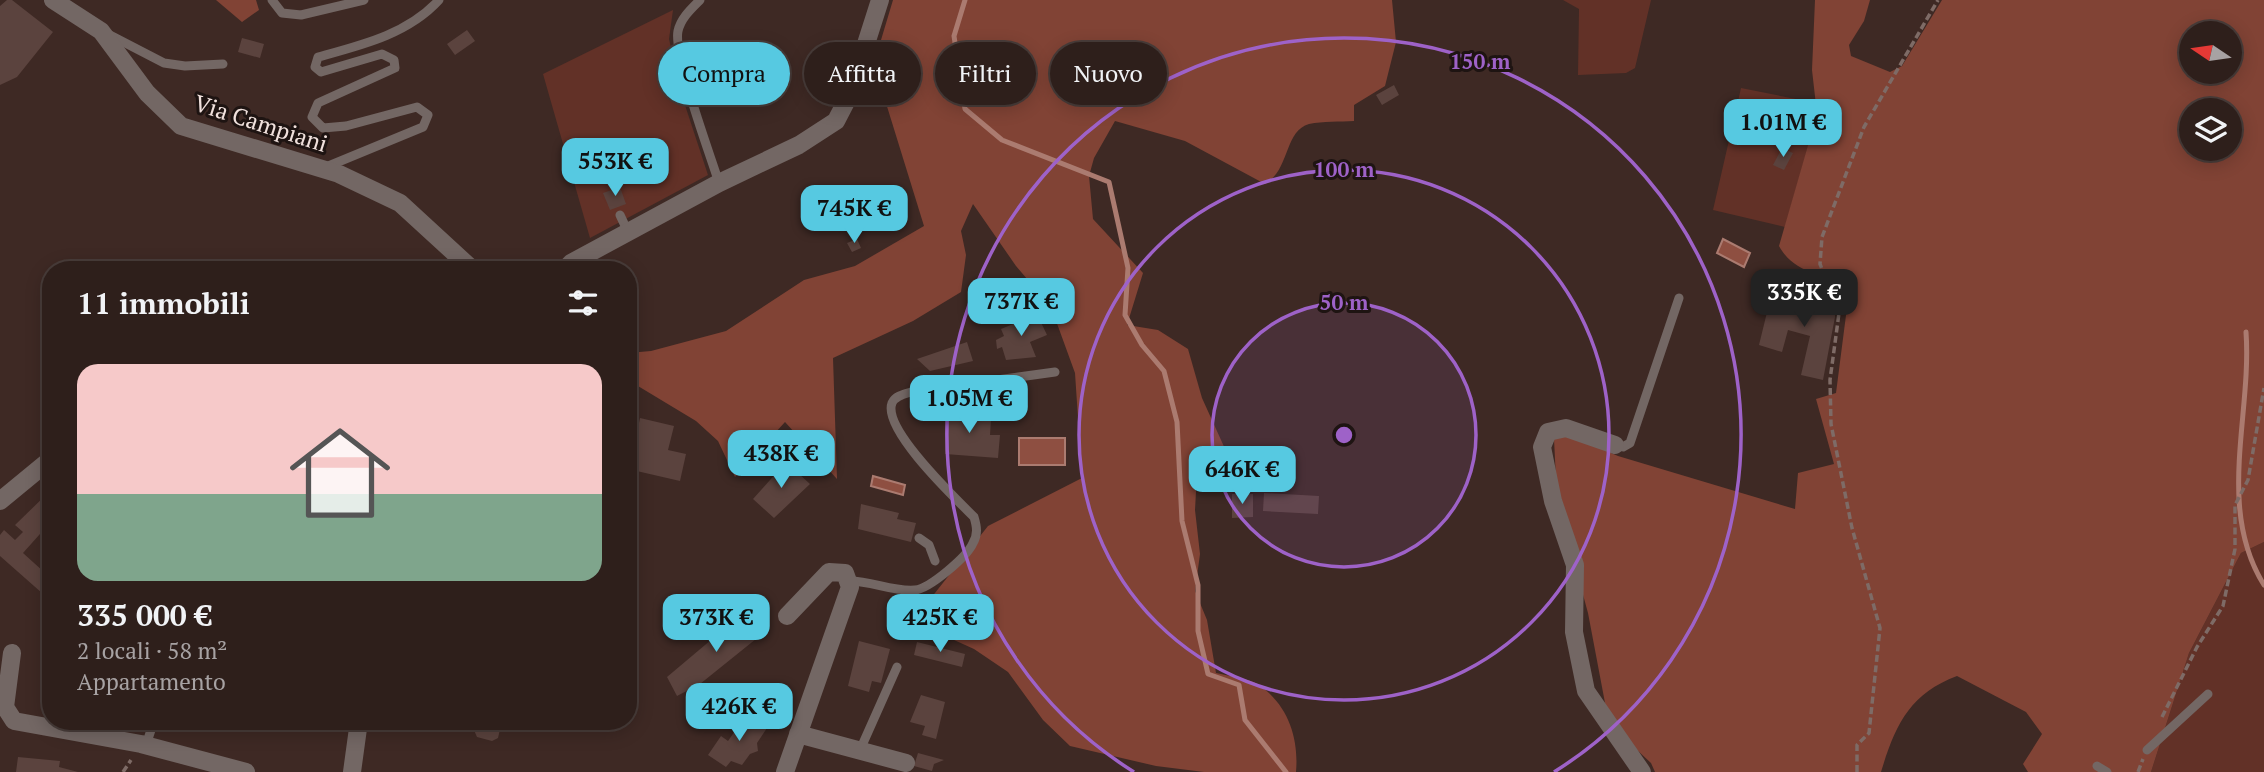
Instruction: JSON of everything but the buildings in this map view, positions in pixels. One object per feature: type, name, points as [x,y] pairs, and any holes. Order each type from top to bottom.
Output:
[{"type":"street","name":"Via Campiani","points":[[53,0],[101,31],[147,93],[181,126],[321,169],[400,204],[463,261]]},
{"type":"street","points":[[573,261],[719,183],[799,145],[836,121],[845,110],[880,0]]},
{"type":"street","points":[[1615,445],[1566,428],[1548,432],[1542,447],[1553,501],[1575,565],[1574,632],[1586,691],[1642,772]]},
{"type":"street","points":[[0,501],[42,466]]},
{"type":"street","points":[[785,772],[850,581],[845,573],[829,572],[786,616]]},
{"type":"street","points":[[12,653],[5,707],[14,721],[42,727]]},
{"type":"street","points":[[56,730],[246,772]]},
{"type":"street","points":[[352,772],[358,730]]},
{"type":"street","points":[[798,734],[860,750],[905,767]]},
{"type":"lane","points":[[272,0],[282,13],[301,15],[364,0]]},
{"type":"lane","points":[[321,169],[423,127],[428,114],[416,107],[346,126],[323,128],[313,117],[318,103],[395,68],[394,60],[382,54],[321,72],[315,68],[318,57],[370,42],[423,18],[439,0]]},
{"type":"lane","points":[[700,0],[687,13],[678,36],[688,87],[719,183]]},
{"type":"lane","points":[[101,31],[124,40],[164,63],[185,66],[223,64]]},
{"type":"lane","points":[[620,215],[628,232]]},
{"type":"lane","points":[[1615,445],[1623,447],[1630,443],[1679,298]]},
{"type":"lane","points":[[850,581],[867,581],[912,590],[926,588],[937,568],[969,549],[978,530],[974,517],[916,456],[891,418],[892,404],[897,397],[911,392],[1055,372]]},
{"type":"lane","points":[[919,538],[929,545],[937,568]]},
{"type":"lane","points":[[860,750],[897,667]]},
{"type":"lane","points":[[2147,750],[2208,694]]},
{"type":"lane","points":[[141,748],[150,730]]},
{"type":"lane","points":[[2097,766],[2106,772]]},
{"type":"path","points":[[1857,772],[1857,745],[1869,733],[1874,707],[1880,628],[1852,528],[1831,424],[1830,380],[1842,291],[1825,277],[1821,264],[1822,237],[1864,127],[1938,0]]},
{"type":"path","points":[[2161,718],[2197,647],[2223,606],[2235,549],[2235,505],[2248,480],[2264,388]]},
{"type":"path","points":[[123,772],[141,748]]},
{"type":"shaded area","points":[[216,0],[256,0],[259,10],[242,22]]},
{"type":"shaded area","points":[[893,0],[1392,0],[1396,42],[1385,86],[1354,105],[1354,121],[1314,123],[1301,128],[1295,134],[1279,170],[1265,184],[1185,141],[1115,121],[1094,158],[1089,176],[1093,219],[1143,273],[1127,325],[1158,330],[1188,349],[1202,398],[1226,451],[1197,473],[1195,510],[1200,554],[1195,591],[1207,620],[1216,673],[1255,683],[1277,702],[1290,723],[1296,747],[1296,772],[1204,772],[1156,766],[1070,746],[1043,720],[1008,672],[974,649],[932,630],[931,598],[988,526],[1082,478],[1075,373],[1051,307],[1016,266],[973,204],[961,231],[966,255],[961,292],[913,321],[833,358],[837,479],[785,422],[735,477],[718,441],[696,421],[637,385],[637,352],[726,331],[804,280],[855,266],[924,226],[887,105],[921,105],[921,42],[880,42]]},
{"type":"shaded area","points":[[1563,0],[1651,0],[1635,68],[1626,73],[1578,75],[1579,9]]},
{"type":"shaded area","points":[[1815,0],[1870,0],[1864,21],[1849,45],[1851,56],[1890,72],[1902,66],[1942,0],[2264,0],[2264,542],[2241,553],[2189,653],[2151,772],[2028,772],[2023,764],[2042,734],[2026,712],[1957,676],[1927,692],[1906,714],[1892,740],[1881,772],[1655,772],[1651,763],[1609,724],[1588,613],[1557,499],[1554,439],[1569,435],[1618,456],[1795,509],[1798,473],[1834,464],[1816,399],[1836,393],[1850,284],[1800,267],[1785,255],[1779,246],[1817,114],[1812,70]]},
{"type":"shaded area","points":[[673,10],[670,42],[658,42],[658,105],[685,105],[708,175],[590,238],[543,74]]},
{"type":"shaded area","points":[[1741,88],[1816,103],[1817,115],[1785,227],[1713,210]]},
{"type":"shaded area","points":[[1723,239],[1750,253],[1744,267],[1717,253]]},
{"type":"shaded area","points":[[1019,438],[1065,438],[1065,465],[1019,465]]},
{"type":"shaded area","points":[[873,476],[905,485],[903,495],[871,486]]},
{"type":"shaded area","points":[[2264,542],[2264,772],[2151,772],[2189,653],[2241,553]]},
{"type":"waterway","points":[[965,0],[954,36],[965,109],[1002,140],[1109,182],[1128,268],[1125,315],[1142,345],[1164,371],[1177,422],[1182,521],[1198,585],[1198,631],[1208,674],[1239,685],[1245,720],[1286,772]]},
{"type":"waterway","points":[[2246,332],[2247,364],[2239,493],[2242,525],[2250,555],[2264,585]]}]
